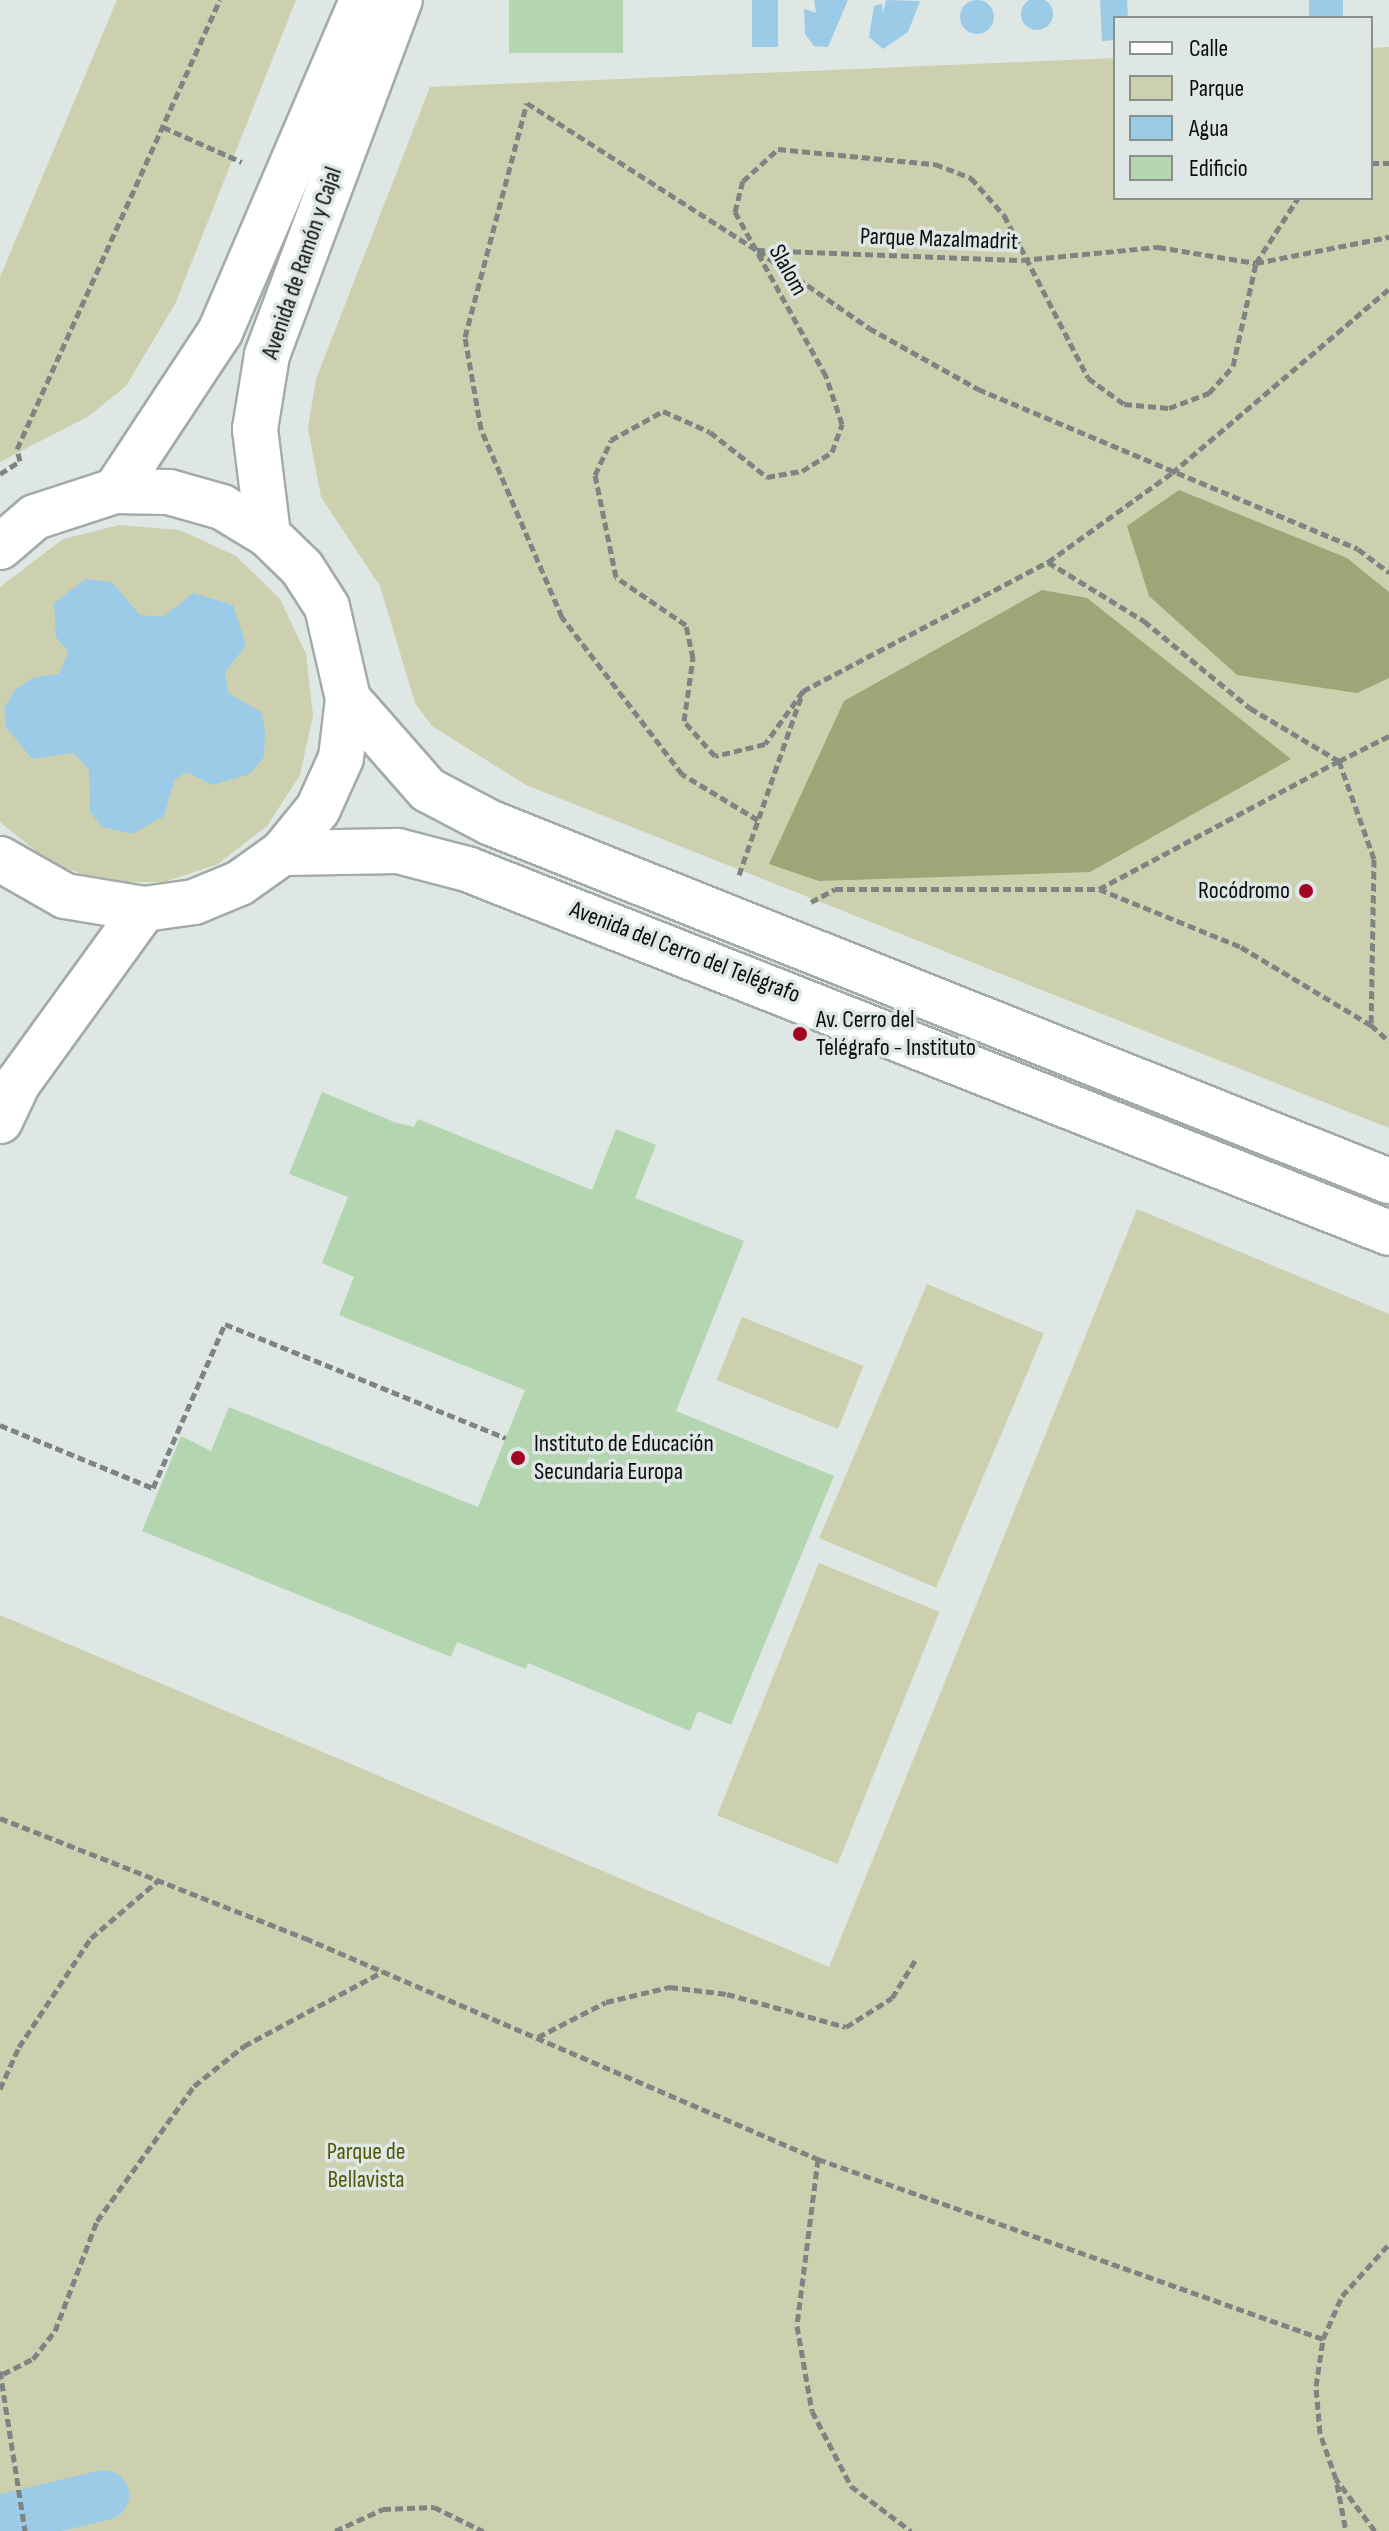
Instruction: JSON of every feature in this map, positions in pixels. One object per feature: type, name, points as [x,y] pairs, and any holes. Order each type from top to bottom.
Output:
[{"type":"street","name":"Avenida de Ramón y Cajal","points":[[115,491],[220,332],[362,0]]},
{"type":"street","name":"Avenida de Ramón y Cajal","points":[[268,535],[255,429],[267,355],[400,0]]},
{"type":"street","points":[[0,547],[35,517],[115,491],[169,492],[222,507],[268,535],[327,607],[348,699],[341,758],[318,809],[282,853],[229,888],[144,909],[65,896],[0,859]]},
{"type":"street","name":"Avenida del Cerro del Telégrafo","points":[[348,699],[428,790],[491,823],[1389,1181]]},
{"type":"street","name":"Avenida del Cerro del Telégrafo","points":[[282,853],[398,851],[467,869],[1389,1233]]},
{"type":"street","points":[[0,1121],[18,1083],[144,909]]},
{"type":"path","points":[[0,474],[20,461],[17,449],[220,0]]},
{"type":"path","points":[[758,820],[682,774],[562,617],[481,429],[465,337],[527,103],[757,250],[869,328],[978,389],[1358,549],[1389,572]]},
{"type":"path","points":[[163,127],[243,163]]},
{"type":"path","name":"Slalom","points":[[803,691],[765,744],[715,756],[684,721],[693,658],[686,625],[616,577],[595,475],[611,440],[663,411],[710,432],[767,477],[802,471],[832,452],[842,424],[826,376],[735,212],[743,181],[778,149],[935,164],[971,178],[1004,215],[1022,260],[1088,378],[1124,404],[1169,408],[1209,393],[1233,366],[1256,263],[1297,200]]},
{"type":"path","name":"Parque Mazalmadrit","points":[[757,250],[1022,260],[1158,247],[1256,263],[1389,237]]},
{"type":"path","points":[[738,879],[803,691],[1048,562],[1172,473],[1389,289]]},
{"type":"path","points":[[1048,562],[1144,621],[1250,708],[1339,761],[1374,859],[1371,1025]]},
{"type":"path","points":[[1099,889],[1389,736]]},
{"type":"path","points":[[803,906],[835,889],[1099,889],[1241,947],[1371,1025],[1389,1041]]},
{"type":"path","points":[[0,1425],[156,1488],[225,1324],[506,1438]]},
{"type":"path","points":[[0,1818],[160,1879],[383,1971],[818,2159],[1323,2339]]},
{"type":"path","points":[[0,2089],[19,2047],[91,1938],[160,1879]]},
{"type":"path","points":[[537,2038],[606,2002],[670,1987],[740,1997],[846,2027],[892,1998],[916,1959]]},
{"type":"path","points":[[25,2531],[1,2373],[33,2359],[55,2331],[97,2221],[194,2086],[244,2046],[383,1971]]},
{"type":"path","points":[[818,2159],[797,2326],[812,2411],[851,2486],[911,2531]]},
{"type":"path","points":[[1346,2531],[1336,2479],[1320,2433],[1316,2386],[1323,2339],[1342,2296],[1389,2244]]},
{"type":"path","points":[[1336,2479],[1375,2531]]},
{"type":"path","points":[[335,2531],[383,2509],[434,2507],[483,2531]]},
{"type":"green space","points":[[117,0],[296,0],[175,304],[126,386],[89,416],[0,462],[0,277]]},
{"type":"green space","points":[[1389,47],[1389,1128],[526,785],[432,726],[415,703],[380,586],[321,497],[308,428],[316,379],[430,87],[1113,58],[1113,200],[1373,200],[1373,48]]},
{"type":"green space","points":[[1179,490],[1347,558],[1389,592],[1389,678],[1357,693],[1237,675],[1149,596],[1127,526]]},
{"type":"green space","points":[[119,525],[180,530],[236,556],[280,599],[306,654],[313,715],[300,775],[267,826],[218,864],[164,882],[105,882],[51,863],[0,822],[0,587],[63,539]]},
{"type":"green space","points":[[1042,590],[1087,598],[1291,759],[1090,872],[819,881],[769,864],[844,701]]},
{"type":"green space","name":"Parque de Bellavista","points":[[1137,1209],[1389,1314],[1389,2531],[0,2531],[0,1615],[829,1967]]},
{"type":"green space","points":[[927,1284],[1044,1334],[936,1588],[819,1538]]},
{"type":"green space","points":[[742,1317],[863,1366],[838,1429],[717,1380]]},
{"type":"green space","points":[[819,1563],[940,1612],[838,1864],[717,1815]]},
{"type":"water","points":[[1043,-1],[1052,8],[1049,26],[1037,30],[1025,26],[1021,14],[1025,2]]},
{"type":"water","points":[[752,0],[778,0],[778,47],[752,47]]},
{"type":"water","points":[[814,0],[848,0],[828,47],[814,46],[805,34],[804,9],[816,13]]},
{"type":"water","points":[[886,0],[920,1],[908,32],[883,49],[869,37],[874,6],[882,4],[883,14]]},
{"type":"water","points":[[977,0],[989,5],[994,17],[989,29],[977,34],[965,29],[960,17],[965,5]]},
{"type":"water","points":[[1100,0],[1127,0],[1128,16],[1113,16],[1113,40],[1102,41]]},
{"type":"water","points":[[1309,0],[1343,0],[1343,16],[1309,16]]},
{"type":"water","points":[[86,579],[112,582],[140,615],[163,617],[193,593],[233,605],[246,645],[225,672],[228,693],[261,712],[265,730],[264,757],[250,774],[212,785],[187,772],[175,779],[164,816],[132,834],[102,827],[90,812],[89,770],[74,753],[32,759],[6,727],[4,708],[15,690],[34,677],[59,674],[68,652],[56,637],[54,603]]},
{"type":"building","points":[[509,0],[623,0],[623,53],[509,53]]},
{"type":"building","points":[[322,1092],[394,1122],[414,1127],[418,1119],[592,1190],[616,1129],[656,1145],[635,1198],[744,1241],[676,1411],[834,1476],[731,1725],[698,1711],[690,1731],[528,1663],[526,1669],[457,1642],[451,1657],[142,1531],[181,1436],[211,1451],[229,1407],[478,1507],[525,1390],[339,1315],[354,1277],[322,1263],[348,1197],[289,1174]]},
{"type":"waterway","points":[[0,2520],[104,2495]]},
{"type":"place","name":"Rocódromo","points":[[1306,891]]},
{"type":"place","name":"Av. Cerro del Telégrafo - Instituto","points":[[800,1034]]},
{"type":"place","name":"Instituto de Educación Secundaria Europa","points":[[518,1458]]}]
